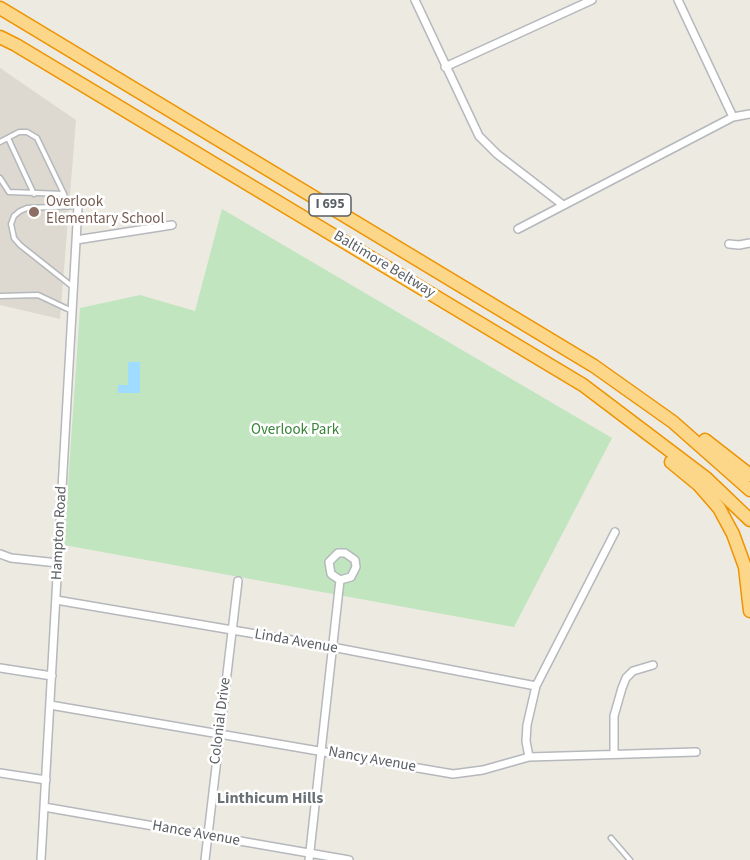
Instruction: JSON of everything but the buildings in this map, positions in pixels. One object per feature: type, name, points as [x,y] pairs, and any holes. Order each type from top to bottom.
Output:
[{"type":"highway","name":"Baltimore Beltway","points":[[0,6],[594,366],[673,422],[750,490]]},
{"type":"highway","name":"Baltimore Beltway","points":[[0,37],[583,385],[706,478],[750,520]]},
{"type":"highway","points":[[627,388],[729,457],[750,475]]},
{"type":"highway","points":[[633,423],[638,434],[699,484],[718,508],[733,534],[745,567],[750,611]]},
{"type":"street","points":[[415,0],[478,136],[497,154],[563,205]]},
{"type":"street","points":[[445,67],[592,0]]},
{"type":"street","points":[[678,0],[733,117]]},
{"type":"street","points":[[518,229],[733,117],[750,114]]},
{"type":"street","name":"Hampton Road","points":[[41,860],[78,206]]},
{"type":"street","points":[[76,240],[172,225]]},
{"type":"street","points":[[729,244],[750,243]]},
{"type":"street","points":[[529,757],[526,741],[527,725],[536,686],[615,532]]},
{"type":"street","points":[[338,553],[345,553],[351,555],[356,567],[351,577],[340,580],[331,574],[329,562],[338,553]]},
{"type":"street","points":[[0,554],[11,558],[58,563]]},
{"type":"street","points":[[309,857],[340,580]]},
{"type":"street","name":"Colonial Drive","points":[[205,860],[238,581]]},
{"type":"street","name":"Linda Avenue","points":[[56,600],[332,647],[536,686]]},
{"type":"street","points":[[614,754],[614,716],[626,678],[633,671],[653,665]]},
{"type":"street","points":[[0,668],[52,676]]},
{"type":"street","name":"Nancy Avenue","points":[[50,705],[453,774],[483,770],[529,757],[696,752]]},
{"type":"street","points":[[0,773],[46,780]]},
{"type":"street","name":"Hance Avenue","points":[[44,807],[208,836],[309,857],[349,860]]},
{"type":"lane","points":[[0,142],[20,132],[27,132],[37,138],[64,194],[66,206]]},
{"type":"lane","points":[[8,138],[34,194]]},
{"type":"lane","points":[[0,178],[9,192],[64,194]]},
{"type":"lane","points":[[74,287],[20,245],[11,231],[11,224],[14,216],[27,208],[78,206]]},
{"type":"lane","points":[[0,296],[38,295],[72,311]]},
{"type":"lane","points":[[611,838],[630,860]]},
{"type":"shaded area","name":"Overlook Elementary School","points":[[0,68],[76,120],[60,319],[0,305]]},
{"type":"green space","name":"Overlook Park","points":[[222,209],[612,438],[514,627],[64,545],[80,308],[140,295],[195,311]]},
{"type":"water","points":[[128,362],[140,362],[140,393],[118,393],[118,385],[128,385]]},
{"type":"place","name":"Overlook Elementary School","points":[[34,212]]},
{"type":"district","name":"Linthicum Hills","points":[[270,799]]}]
